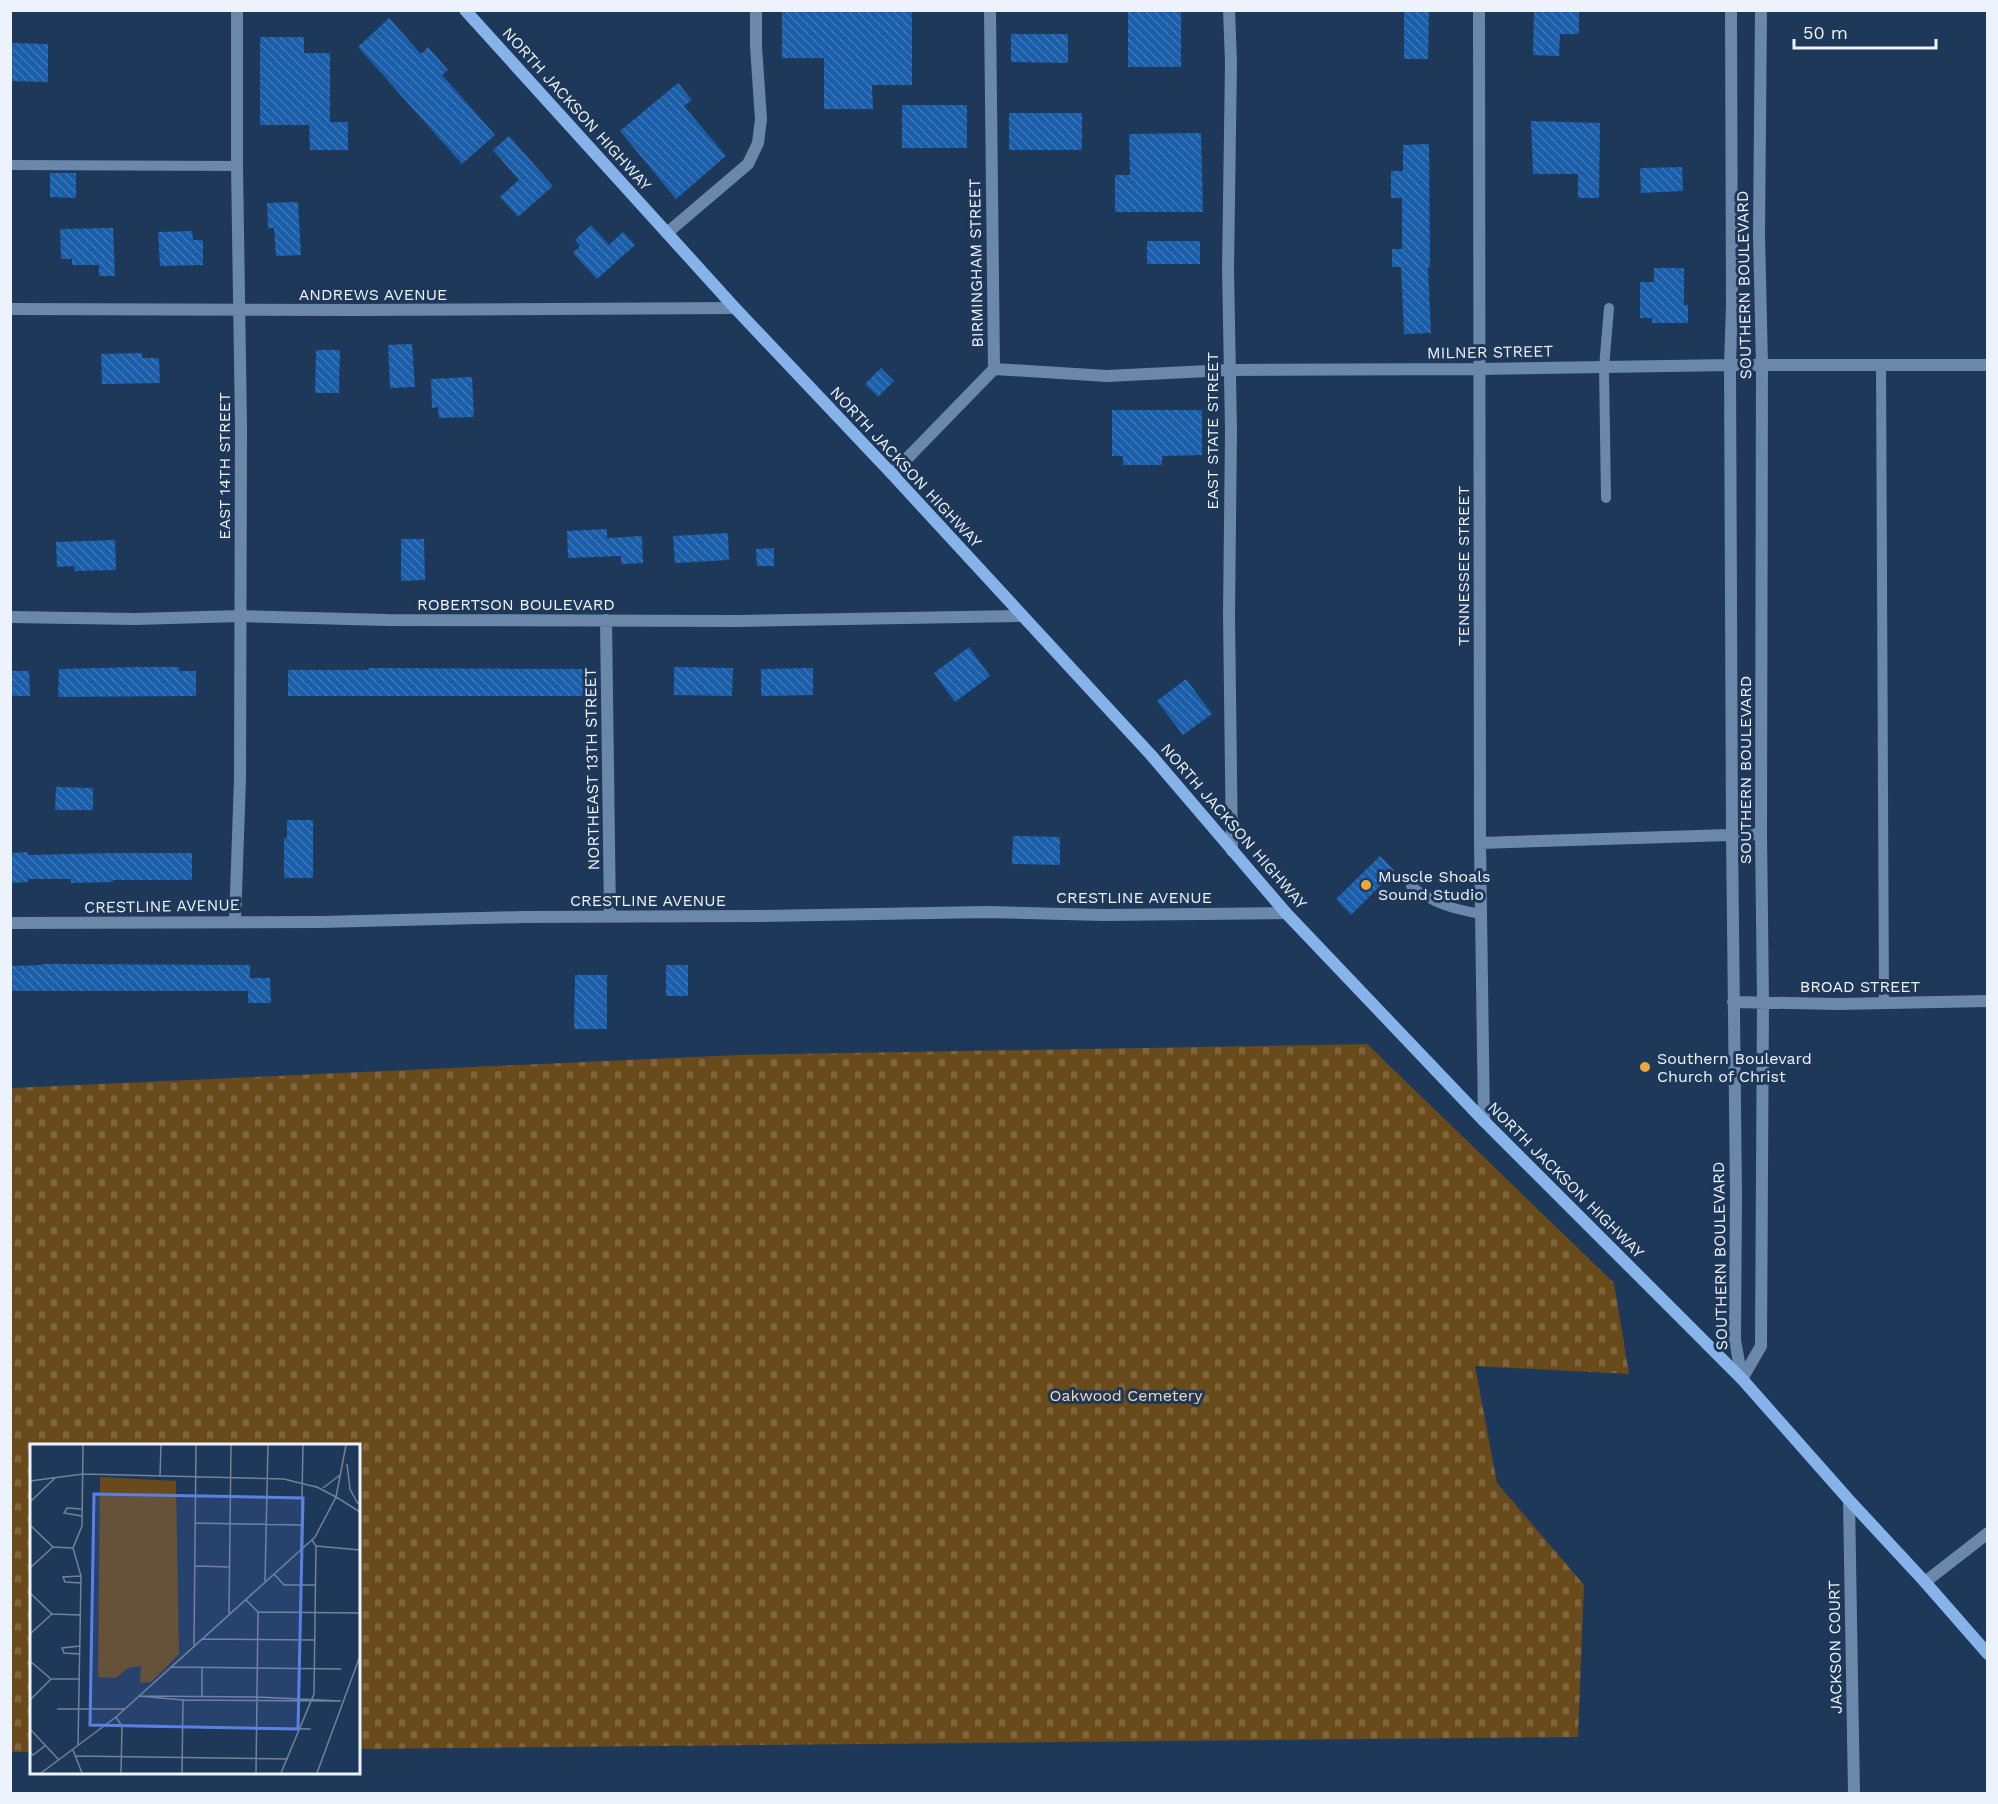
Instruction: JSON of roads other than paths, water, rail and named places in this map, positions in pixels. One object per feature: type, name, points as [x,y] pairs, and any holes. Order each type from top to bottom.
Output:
[{"type":"main road","name":"NORTH JACKSON HIGHWAY","points":[[465,10],[666,233],[892,474],[1151,756],[1286,913],[1484,1121],[1742,1380],[1988,1654]]},
{"type":"street","name":"EAST 14TH STREET","points":[[235,921],[240,780],[240,310],[237,10]]},
{"type":"street","points":[[666,233],[748,164],[758,143],[761,119],[756,10]]},
{"type":"street","name":"BIRMINGHAM STREET","points":[[892,474],[994,369],[990,10]]},
{"type":"street","name":"EAST STATE STREET","points":[[1229,10],[1231,62],[1228,370],[1232,851]]},
{"type":"street","name":"TENNESSEE STREET","points":[[1479,10],[1480,843],[1484,1121]]},
{"type":"street","name":"SOUTHERN BOULEVARD","points":[[1731,10],[1732,305],[1730,364],[1735,1340],[1742,1380]]},
{"type":"street","name":"SOUTHERN BOULEVARD","points":[[1742,1380],[1761,1346],[1762,365],[1759,235],[1761,10]]},
{"type":"street","name":"ANDREWS AVENUE","points":[[10,309],[735,308]]},
{"type":"street","name":"MILNER STREET","points":[[994,369],[1107,376],[1228,370],[1480,369],[1730,364],[1988,365]]},
{"type":"street","name":"ROBERTSON BOULEVARD","points":[[10,617],[135,619],[240,616],[387,620],[761,621],[1021,616]]},
{"type":"street","name":"NORTHEAST 13TH STREET","points":[[606,620],[610,917]]},
{"type":"street","points":[[1480,843],[1761,834]]},
{"type":"street","name":"CRESTLINE AVENUE","points":[[10,923],[987,912],[1103,915],[1286,913]]},
{"type":"street","name":"BROAD STREET","points":[[1733,1002],[1988,1001]]},
{"type":"street","name":"JACKSON COURT","points":[[1849,1500],[1854,1794]]},
{"type":"street","points":[[1925,1582],[1988,1533]]},
{"type":"lane","points":[[10,165],[237,166]]},
{"type":"lane","points":[[1606,498],[1604,367],[1609,308]]},
{"type":"lane","points":[[1881,365],[1884,1003]]},
{"type":"lane","points":[[1411,886],[1427,899],[1453,909],[1481,914]]},
{"type":"place","name":"Muscle Shoals Sound Studio","points":[[1366,885]]},
{"type":"place","name":"Southern Boulevard Church of Christ","points":[[1645,1067]]},
{"type":"park label","name":"Oakwood Cemetery","points":[[1126,1395]]}]
